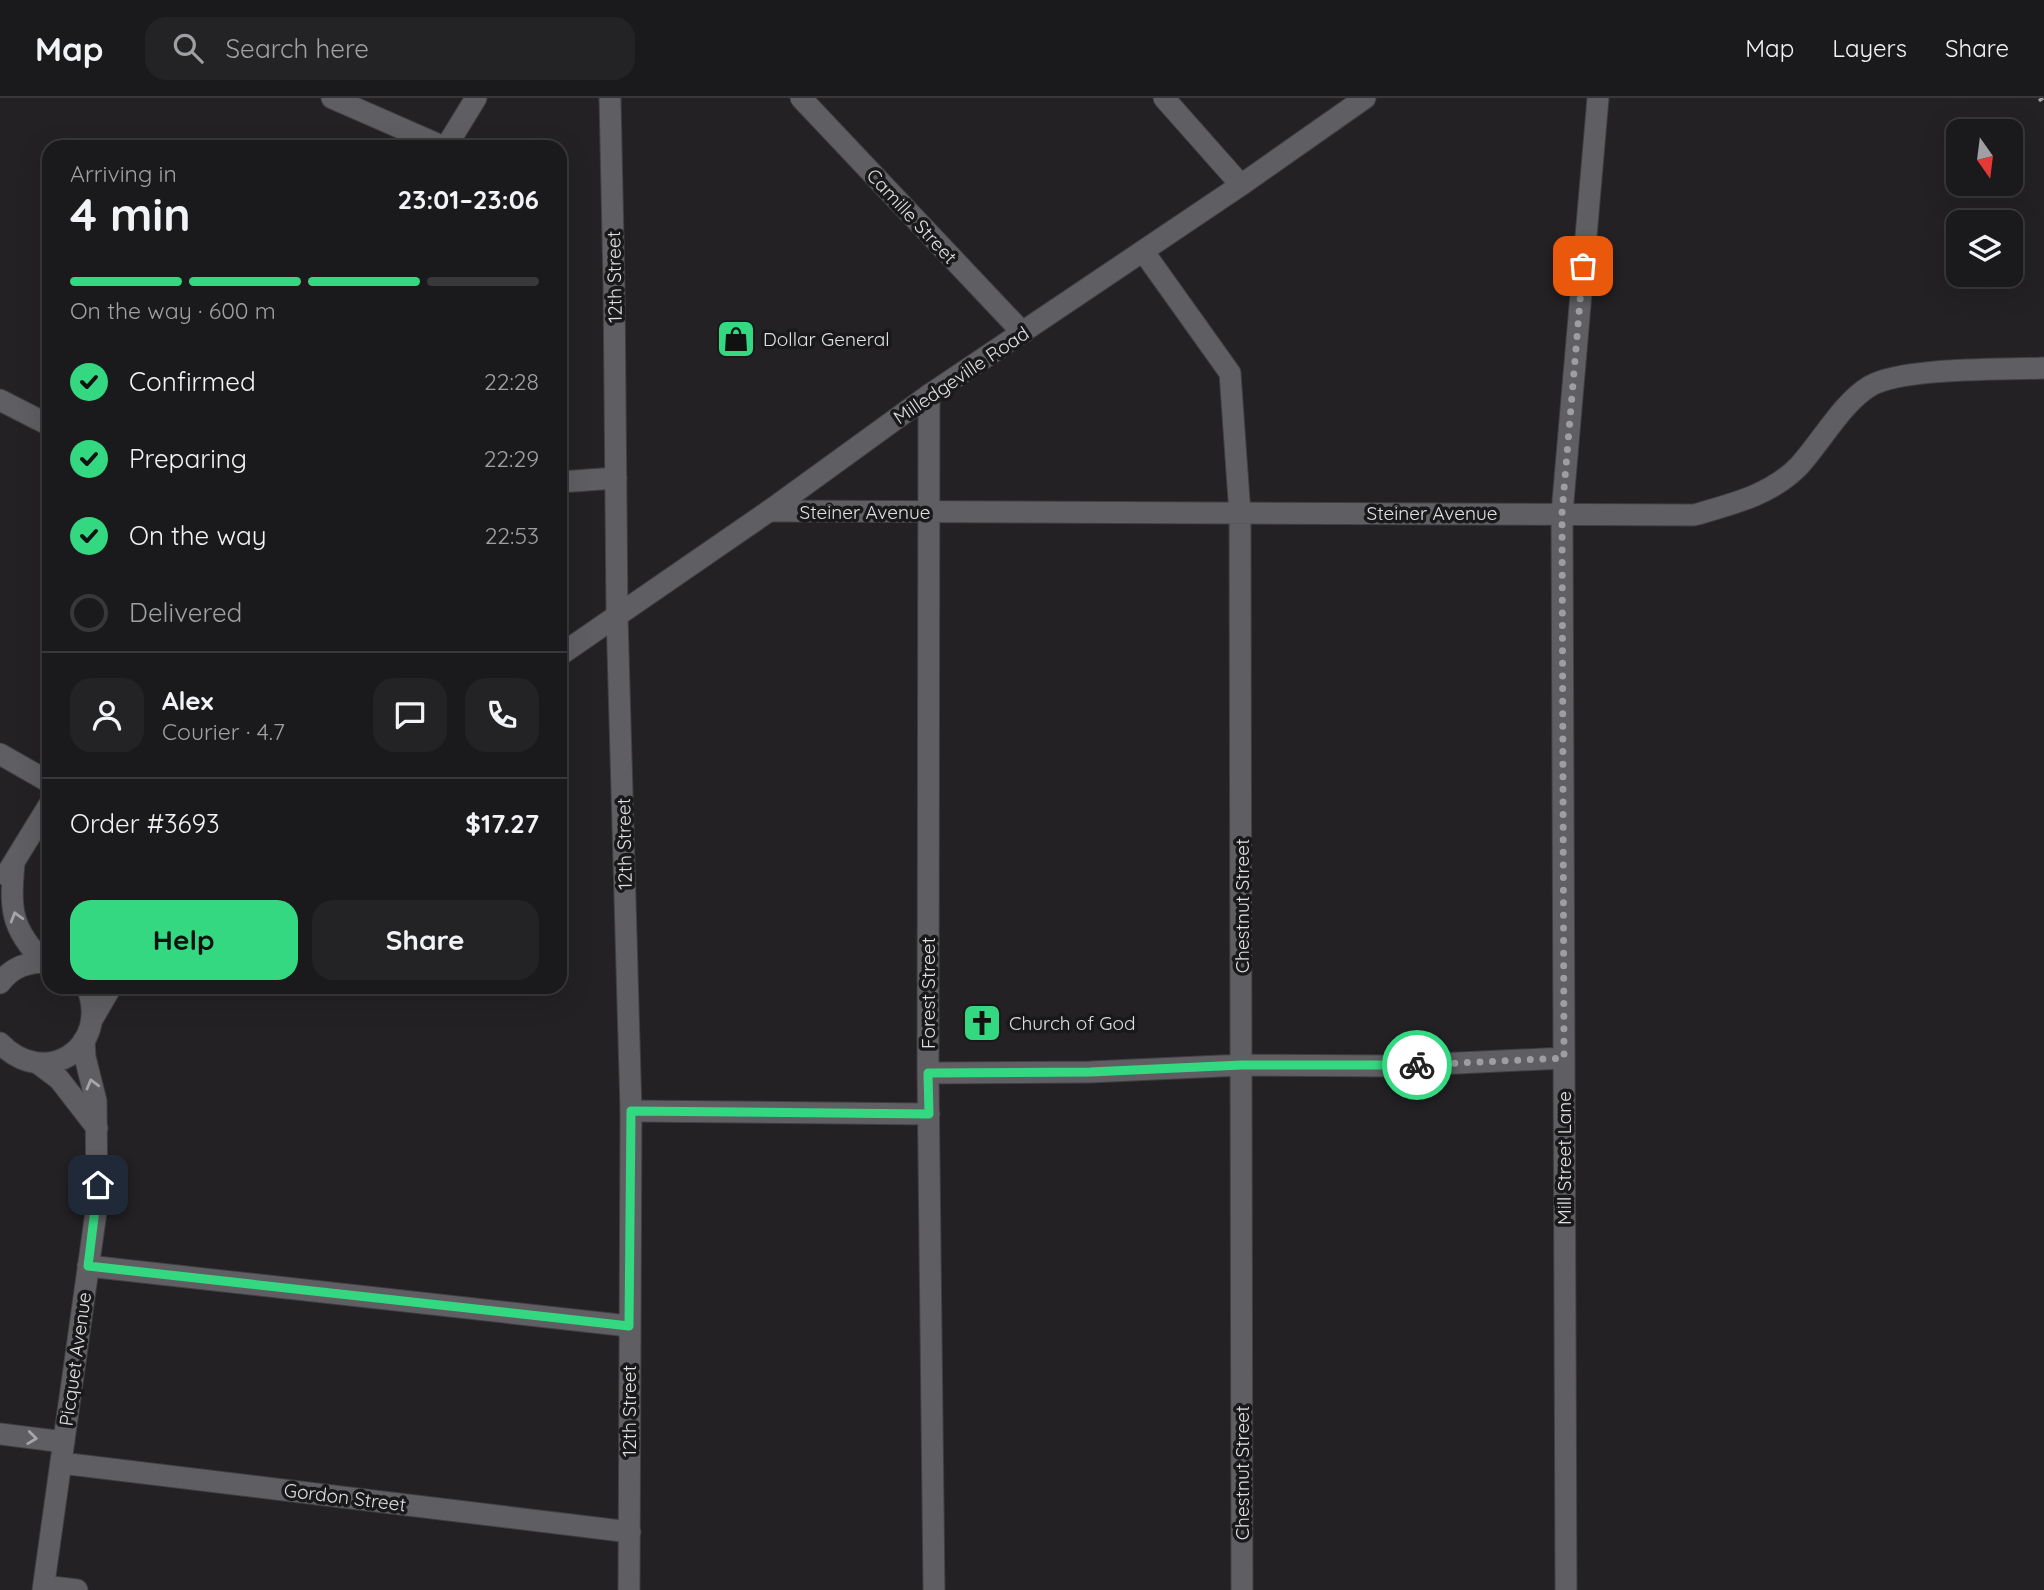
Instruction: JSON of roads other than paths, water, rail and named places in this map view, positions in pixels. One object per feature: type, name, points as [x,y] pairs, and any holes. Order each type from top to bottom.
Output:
[{"type":"street","points":[[332,98],[429,140]]},
{"type":"street","points":[[449,140],[476,98]]},
{"type":"street","name":"12th Street","points":[[610,98],[617,615],[631,1111],[629,1590]]},
{"type":"street","name":"Camille Street","points":[[801,98],[1023,333]]},
{"type":"street","points":[[1164,98],[1241,185]]},
{"type":"street","name":"Milledgeville Road","points":[[567,650],[769,511],[929,395],[1365,98]]},
{"type":"street","name":"Mill Street Lane","points":[[1566,1590],[1562,513],[1598,98]]},
{"type":"street","name":"Chestnut Street","points":[[1143,251],[1230,373],[1240,514],[1242,1590]]},
{"type":"street","name":"Steiner Avenue","points":[[769,511],[1694,515],[1737,502],[1775,486],[1798,467],[1850,404],[1870,386],[1921,373],[2044,368]]},
{"type":"street","name":"Forest Street","points":[[929,395],[928,1073],[934,1590]]},
{"type":"street","points":[[0,400],[42,421]]},
{"type":"street","points":[[567,482],[616,478]]},
{"type":"street","points":[[0,754],[42,778]]},
{"type":"street","points":[[0,884],[42,817]]},
{"type":"street","points":[[14,863],[11,897],[15,917],[26,944],[42,958]]},
{"type":"street","points":[[0,983],[19,966],[42,962]]},
{"type":"street","points":[[89,994],[93,1018]]},
{"type":"street","points":[[0,1043],[9,1061],[39,1064],[68,1056],[89,1033],[93,1018],[107,994]]},
{"type":"street","name":"Picquet Avenue","points":[[43,1588],[97,1195],[96,1101],[85,1057],[84,1040]]},
{"type":"street","points":[[928,1073],[1090,1072],[1242,1065],[1396,1066],[1564,1058]]},
{"type":"street","points":[[39,1064],[59,1079],[97,1128]]},
{"type":"street","points":[[631,1111],[929,1114]]},
{"type":"street","points":[[88,1266],[629,1326]]},
{"type":"street","name":"Gordon Street","points":[[0,1434],[62,1452],[630,1532]]},
{"type":"street","points":[[43,1588],[77,1590]]},
{"type":"railway","points":[[2040,98],[2044,104]]},
{"type":"place","name":"Dollar General","points":[[736,339]]},
{"type":"place","name":"Church of God","points":[[982,1023]]}]
